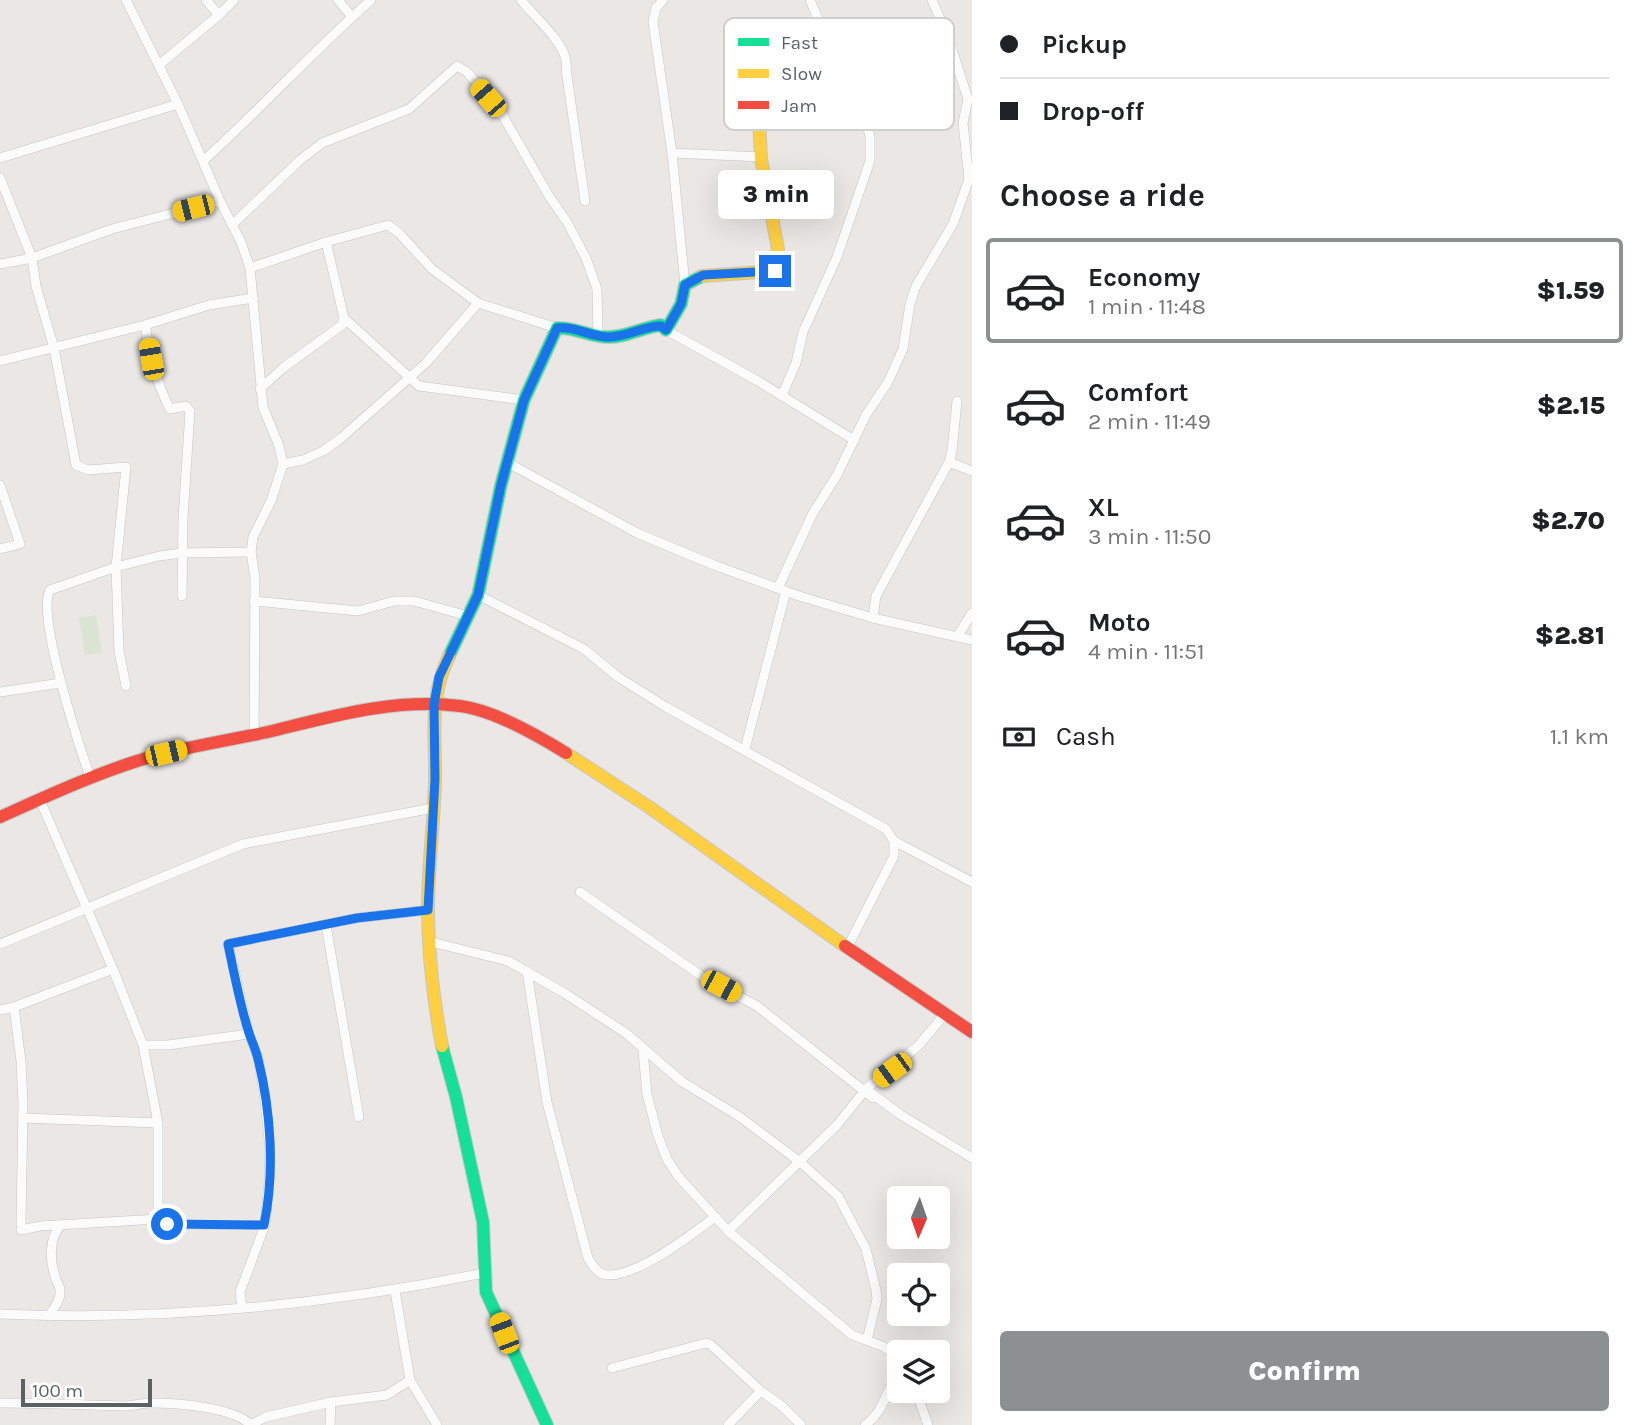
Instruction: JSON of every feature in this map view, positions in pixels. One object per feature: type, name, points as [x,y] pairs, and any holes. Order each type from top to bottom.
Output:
[{"type":"street","points":[[126,0],[178,104],[220,201],[233,223],[250,268],[263,407],[279,446],[283,464],[271,500],[253,537],[251,552],[255,578],[254,735]]},
{"type":"street","points":[[206,0],[219,15]]},
{"type":"street","points":[[159,65],[234,0]]},
{"type":"street","points":[[338,0],[352,17]]},
{"type":"street","points":[[203,161],[371,0]]},
{"type":"street","points":[[521,0],[561,45],[568,60],[566,69],[585,201]]},
{"type":"street","points":[[663,0],[656,8],[653,22],[672,153],[685,285],[681,304],[666,330]]},
{"type":"street","points":[[810,0],[818,18]]},
{"type":"street","points":[[932,0],[940,18]]},
{"type":"street","points":[[745,749],[782,589],[813,513],[837,475],[866,415],[888,382],[904,349],[910,304],[916,286],[953,224],[964,198],[969,179],[963,123],[970,99],[954,54]]},
{"type":"street","points":[[233,223],[322,143],[395,117],[409,109],[457,66],[467,72],[499,109],[574,234],[597,289],[598,334]]},
{"type":"street","points":[[0,158],[178,104]]},
{"type":"street","points":[[685,285],[703,275],[775,271],[778,266],[761,157],[760,130]]},
{"type":"street","points":[[782,395],[796,363],[803,332],[837,257],[870,161],[868,130]]},
{"type":"street","points":[[672,153],[761,157]]},
{"type":"street","points":[[0,178],[32,258],[36,286],[54,348],[76,465],[88,470],[126,467],[116,567],[119,651],[126,686]]},
{"type":"street","points":[[0,264],[32,258],[111,229],[220,201]]},
{"type":"street","points":[[250,268],[326,242],[379,227],[393,227],[432,269],[478,303],[557,328],[571,327],[602,337],[616,337],[661,326],[855,440]]},
{"type":"street","points":[[326,242],[344,318],[419,386],[524,400]]},
{"type":"street","points":[[0,361],[145,325],[209,305],[253,298]]},
{"type":"street","points":[[283,464],[303,460],[323,451],[391,395],[426,363],[478,303]]},
{"type":"street","points":[[260,389],[283,368],[338,330],[344,318]]},
{"type":"street","points":[[145,325],[151,359],[165,401],[170,409],[186,407],[190,411],[182,596]]},
{"type":"street","points":[[547,1425],[486,1292],[483,1222],[442,1046],[436,1011],[428,910],[434,704],[439,677],[478,595],[524,400],[557,328]]},
{"type":"street","points":[[873,618],[876,596],[949,462],[957,401]]},
{"type":"street","points":[[949,462],[972,471]]},
{"type":"street","points":[[508,463],[637,533],[714,565],[873,618],[972,640]]},
{"type":"street","points":[[0,485],[20,544],[0,549]]},
{"type":"street","points":[[90,777],[61,683],[45,602],[47,594],[55,587],[116,567],[182,553],[251,552]]},
{"type":"street","points":[[478,595],[584,649],[618,677],[653,699],[886,829],[894,841],[892,863],[847,948]]},
{"type":"street","points":[[254,601],[358,611],[394,601],[414,601],[468,616]]},
{"type":"street","points":[[957,637],[972,613]]},
{"type":"street","points":[[0,692],[61,683]]},
{"type":"street","points":[[0,817],[90,777],[140,760],[362,709],[408,704],[461,706],[489,713],[548,742],[659,815],[847,948],[972,1032]]},
{"type":"street","points":[[40,800],[143,1045],[158,1123],[158,1219]]},
{"type":"street","points":[[0,944],[243,844],[433,808]]},
{"type":"street","points":[[894,841],[972,882]]},
{"type":"street","points":[[580,892],[702,977],[757,1006],[865,1090],[972,1158]]},
{"type":"street","points":[[242,1308],[240,1292],[268,1208],[270,1149],[260,1069],[228,944],[326,925],[428,910]]},
{"type":"street","points":[[326,925],[359,1117]]},
{"type":"street","points":[[431,942],[508,961],[527,971],[626,1034],[681,1081],[740,1117],[838,1196],[866,1249],[877,1299],[867,1340]]},
{"type":"street","points":[[0,1010],[113,969]]},
{"type":"street","points":[[527,971],[553,1128],[588,1258],[596,1270],[607,1276],[638,1268],[715,1217]]},
{"type":"street","points":[[14,1007],[21,1061],[23,1118],[21,1227],[158,1219],[167,1224],[264,1225]]},
{"type":"street","points":[[728,1231],[837,1125],[865,1090],[918,1046],[945,1014]]},
{"type":"street","points":[[143,1045],[167,1045],[249,1034]]},
{"type":"street","points":[[643,1051],[647,1094],[667,1159],[678,1176],[728,1231],[852,1335],[887,1350]]},
{"type":"street","points":[[865,1090],[873,1098]]},
{"type":"street","points":[[23,1118],[158,1123]]},
{"type":"street","points":[[49,1315],[58,1301],[60,1290],[52,1250],[54,1233],[61,1225]]},
{"type":"street","points":[[0,1314],[133,1315],[242,1308],[395,1291],[484,1273]]},
{"type":"street","points":[[395,1291],[410,1380],[437,1425]]},
{"type":"street","points":[[612,1368],[710,1344],[801,1425]]},
{"type":"street","points":[[0,1403],[125,1406],[171,1404],[224,1411],[243,1418],[250,1424],[266,1417],[331,1402],[387,1395],[410,1380]]},
{"type":"street","points":[[728,1425],[761,1391]]},
{"type":"street","points":[[865,1425],[876,1417],[887,1394]]},
{"type":"street","points":[[330,1425],[331,1402]]},
{"type":"street","points":[[920,1403],[928,1425]]},
{"type":"green space","points":[[96,615],[102,653],[85,655],[79,618]]},
{"type":"traffic: fast","points":[[449,656],[478,595],[501,485],[524,400],[557,328],[606,337],[661,325],[666,330],[681,304],[685,285],[702,276]]},
{"type":"traffic: fast","points":[[442,1046],[483,1222],[486,1292],[547,1425]]},
{"type":"traffic: slow","points":[[702,276],[775,271],[778,249],[761,159],[760,130]]},
{"type":"traffic: slow","points":[[442,1046],[430,961],[428,893],[434,797],[434,717],[438,687],[449,656]]},
{"type":"traffic: slow","points":[[566,753],[649,807],[845,946]]},
{"type":"traffic: jam","points":[[0,817],[85,780],[154,756],[388,706],[436,704],[473,708],[514,724],[566,753]]},
{"type":"traffic: jam","points":[[845,946],[972,1032]]},
{"type":"route","points":[[167,1224],[264,1225],[268,1208],[270,1149],[264,1092],[258,1058],[249,1034],[228,944],[357,918],[428,910],[435,779],[434,704],[439,677],[478,595],[501,485],[524,400],[557,328],[571,327],[602,337],[616,337],[654,326],[661,326],[666,330],[681,304],[685,285],[696,278],[703,275],[775,271]]}]
